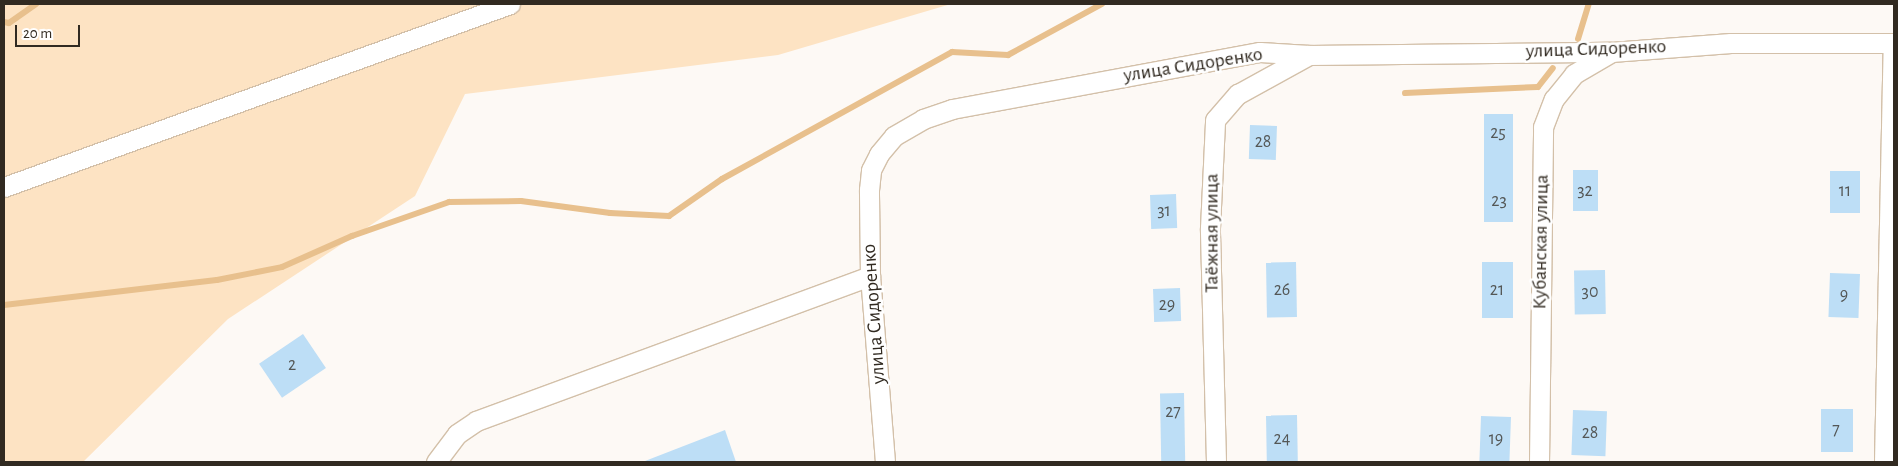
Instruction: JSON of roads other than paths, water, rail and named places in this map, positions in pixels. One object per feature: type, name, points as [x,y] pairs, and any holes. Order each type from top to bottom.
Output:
[{"type":"street","points":[[4,187],[510,4]]},
{"type":"street","name":"улица Сидоренко","points":[[885,462],[870,276],[872,170],[879,154],[894,136],[923,118],[952,109],[1206,60],[1260,52],[1309,55],[1611,52],[1731,42],[1894,43]]},
{"type":"street","points":[[1884,462],[1894,43]]},
{"type":"street","name":"Кубанская улица","points":[[1539,462],[1543,127],[1554,99],[1574,74],[1611,52]]},
{"type":"street","name":"Таёжная улица","points":[[1216,462],[1210,228],[1215,120],[1238,94],[1309,55]]},
{"type":"street","points":[[436,462],[457,434],[476,421],[870,276]]},
{"type":"waterway","points":[[4,22],[9,23],[36,4]]},
{"type":"waterway","points":[[4,305],[217,280],[282,267],[352,236],[449,202],[521,201],[610,213],[669,216],[722,179],[952,52],[1008,55],[1102,4]]},
{"type":"waterway","points":[[1578,39],[1589,4]]},
{"type":"waterway","points":[[1405,93],[1538,87],[1553,68]]}]
